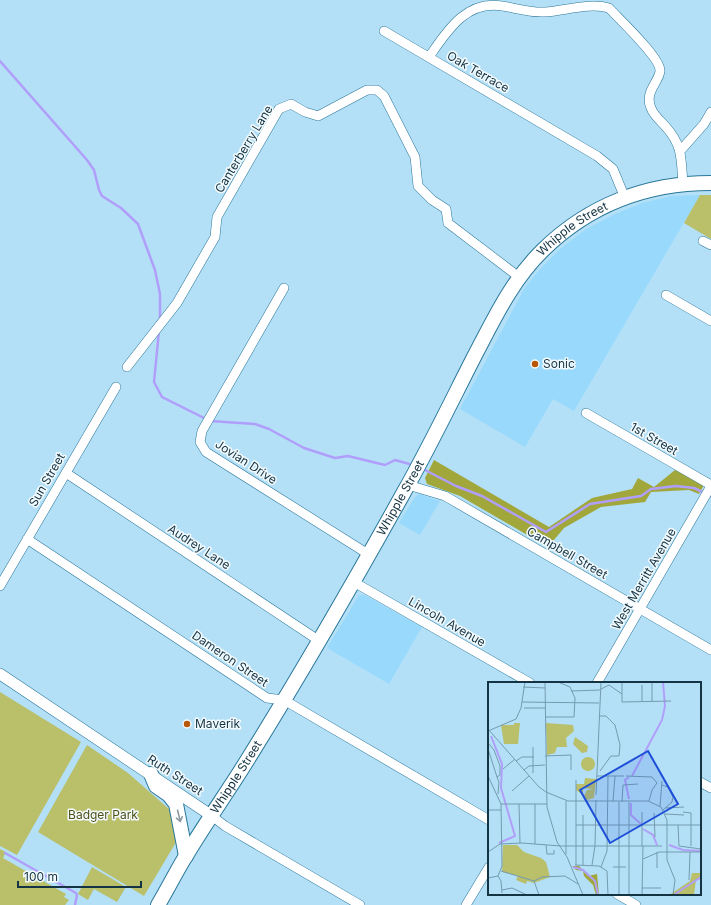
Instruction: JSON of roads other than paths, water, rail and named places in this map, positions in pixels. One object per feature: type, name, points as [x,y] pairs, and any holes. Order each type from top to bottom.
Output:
[{"type":"main road","name":"Whipple Street","points":[[158,905],[186,856],[284,700],[352,582],[408,484],[502,304],[519,276],[544,249],[568,228],[595,210],[638,193],[683,184],[711,183]]},
{"type":"main road","points":[[150,774],[156,786],[169,795],[176,804],[186,856]]},
{"type":"street","name":"Oak Terrace","points":[[625,198],[613,169],[597,156],[429,57],[443,36],[460,17],[472,9],[484,5],[500,5],[539,12],[599,5],[608,8],[656,58],[660,71],[650,95],[650,107],[657,118],[667,127],[681,150],[683,184]]},
{"type":"street","points":[[384,31],[429,57]]},
{"type":"street","name":"Canterberry Lane","points":[[127,367],[177,303],[215,237],[217,217],[279,109],[291,104],[305,112],[318,116],[367,90],[377,90],[384,96],[415,157],[418,186],[432,200],[446,209],[448,222],[519,276]]},
{"type":"street","points":[[681,150],[704,124],[711,112]]},
{"type":"street","name":"Jovian Drive","points":[[284,288],[202,431],[200,442],[206,452],[368,554]]},
{"type":"street","points":[[666,295],[711,321]]},
{"type":"street","name":"Sun Street","points":[[0,586],[116,387]]},
{"type":"street","name":"1st Street","points":[[586,413],[711,486]]},
{"type":"street","name":"Audrey Lane","points":[[66,473],[318,640]]},
{"type":"street","name":"Campbell Street","points":[[408,484],[445,496],[711,650]]},
{"type":"street","name":"West Merritt Avenue","points":[[598,682],[711,486]]},
{"type":"street","name":"Dameron Street","points":[[27,539],[267,698],[284,700],[488,819]]},
{"type":"street","name":"Lincoln Avenue","points":[[352,582],[528,682]]},
{"type":"street","name":"Ruth Street","points":[[0,674],[225,826],[360,905]]},
{"type":"street","points":[[701,783],[711,788]]},
{"type":"street","points":[[466,905],[488,869]]},
{"type":"street","points":[[620,895],[636,905]]},
{"type":"waterway","points":[[0,61],[87,160],[94,170],[102,196],[121,208],[138,224],[155,270],[160,294],[160,318]]},
{"type":"waterway","points":[[159,331],[154,382],[162,397],[206,419]]},
{"type":"waterway","points":[[210,421],[255,424],[269,429],[304,448],[335,458],[348,456],[385,465],[395,460],[413,465]]},
{"type":"waterway","points":[[421,468],[456,486],[482,496],[546,532],[590,504],[641,496],[651,489],[676,486],[694,488],[711,496]]},
{"type":"waterway","points":[[5,853],[76,893],[75,905]]},
{"type":"place","name":"Sonic","points":[[535,364]]},
{"type":"place","name":"Maverik","points":[[187,724]]},
{"type":"park label","name":"Badger Park","points":[[103,815]]}]
